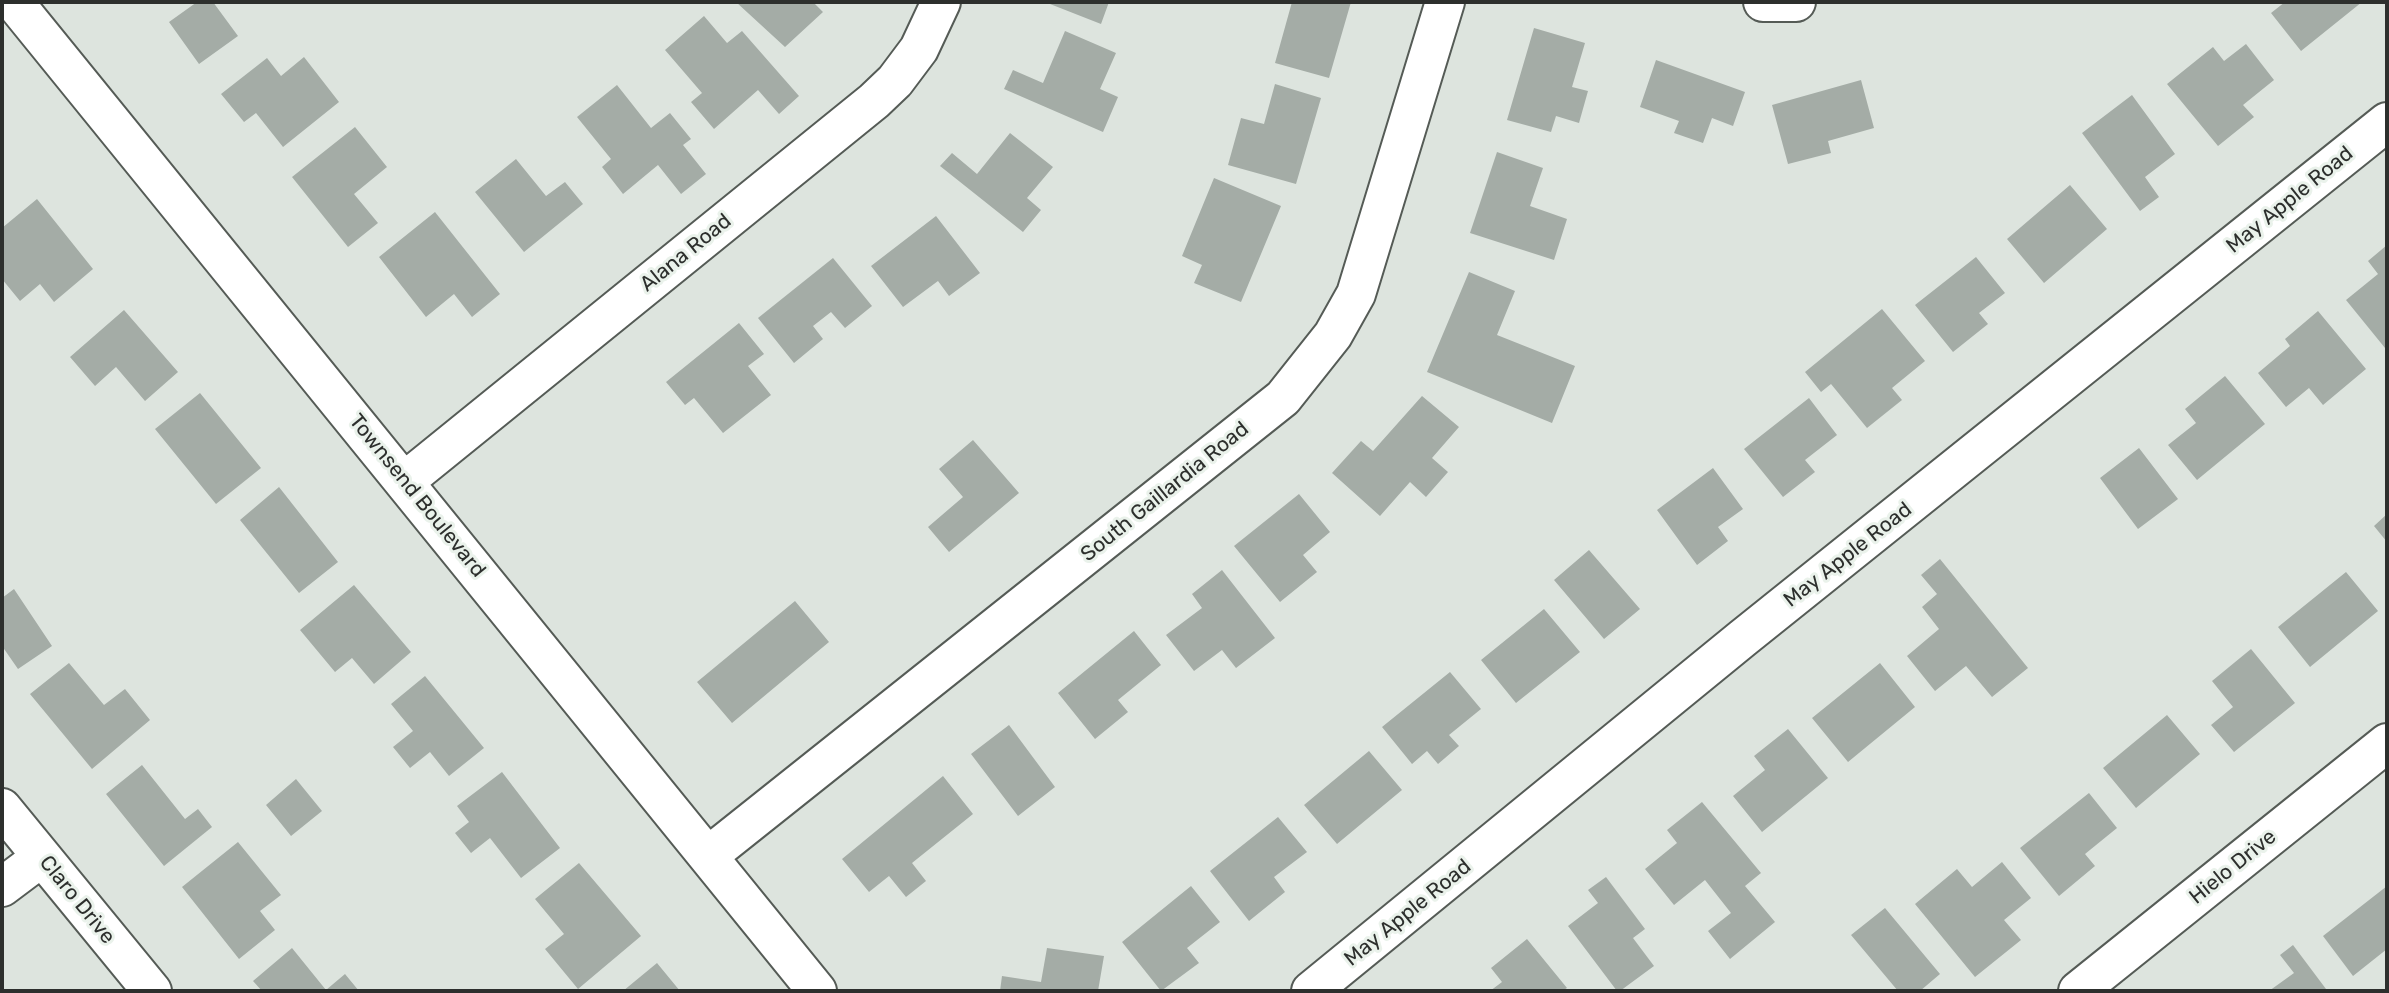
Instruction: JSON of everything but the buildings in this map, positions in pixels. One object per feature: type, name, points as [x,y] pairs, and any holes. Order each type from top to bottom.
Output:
[{"type":"street","name":"Townsend Boulevard","points":[[14,2],[817,991]]},
{"type":"street","name":"Alana Road","points":[[405,481],[874,101],[895,81],[919,49],[941,2]]},
{"type":"street","name":"South Gaillardia Road","points":[[708,856],[1283,398],[1334,335],[1356,294],[1445,2]]},
{"type":"street","points":[[1763,2],[1796,2]]},
{"type":"street","name":"May Apple Road","points":[[1311,991],[1743,638],[2387,122]]},
{"type":"street","name":"Hielo Drive","points":[[2078,991],[2387,743]]},
{"type":"street","name":"Claro Drive","points":[[2,808],[152,991]]},
{"type":"street","points":[[2,887],[42,857]]}]
